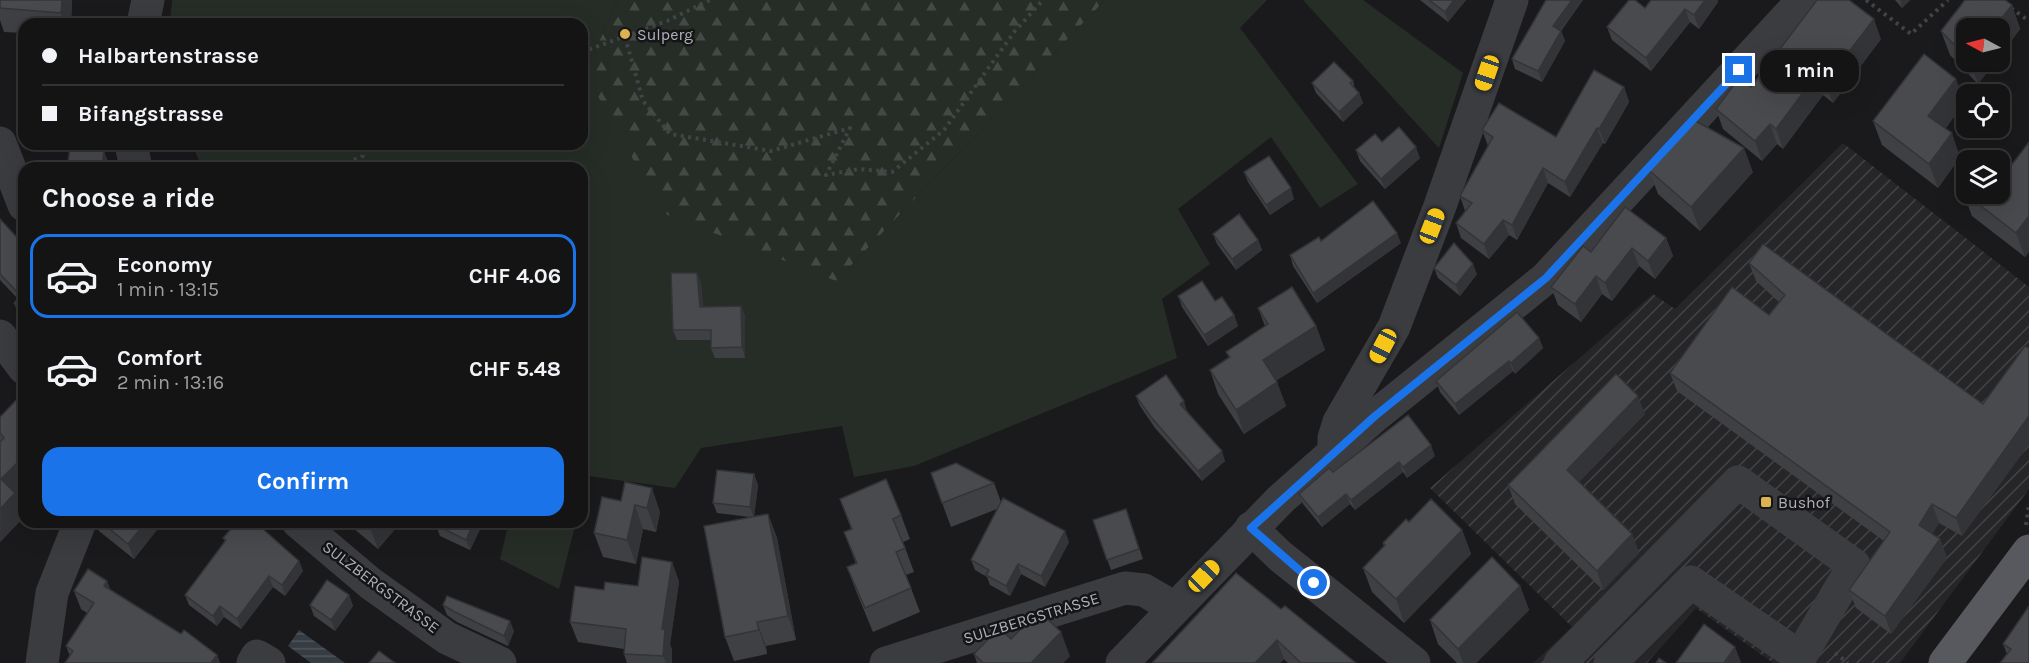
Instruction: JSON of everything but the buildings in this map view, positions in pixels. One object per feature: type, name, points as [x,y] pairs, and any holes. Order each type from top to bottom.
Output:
[{"type":"main road","points":[[1945,663],[2029,551]]},
{"type":"street","points":[[144,18],[148,0]]},
{"type":"street","points":[[1334,452],[1334,438],[1339,422],[1394,327],[1444,195],[1512,0]]},
{"type":"street","points":[[1122,663],[1173,607],[1251,528],[1334,452],[1546,278],[1803,0]]},
{"type":"street","points":[[0,143],[18,190]]},
{"type":"street","points":[[0,336],[18,360]]},
{"type":"street","points":[[1560,663],[1738,482],[1854,565],[1800,657],[1691,582],[1610,663]]},
{"type":"street","points":[[42,663],[52,593],[78,528]]},
{"type":"street","name":"SULZBERGSTRASSE","points":[[305,528],[370,583],[447,638],[500,663]]},
{"type":"street","points":[[1251,528],[1280,556],[1414,663]]},
{"type":"street","name":"SULZBERGSTRASSE","points":[[886,663],[1125,588],[1144,590],[1173,607]]},
{"type":"path","points":[[588,50],[625,37],[710,0]]},
{"type":"path","points":[[625,37],[643,101],[670,134],[771,151],[850,128],[826,175],[859,169],[892,172],[944,130],[1015,31],[1042,0]]},
{"type":"path","points":[[1866,0],[1911,34],[1948,0]]},
{"type":"path","points":[[2010,7],[2029,21]]},
{"type":"path","points":[[348,162],[363,156],[362,150]]},
{"type":"shaded area","points":[[1843,143],[2029,287],[2029,489],[1900,663],[1773,663],[1696,608],[1647,663],[1533,663],[1572,627],[1430,488],[1653,294],[1675,309]]},
{"type":"shaded area","points":[[299,630],[345,663],[311,663],[288,646]]},
{"type":"green space","points":[[172,0],[618,0],[588,66],[588,18],[170,18]]},
{"type":"green space","points":[[618,0],[1105,0],[836,281],[663,213],[588,78],[588,66]]},
{"type":"green space","points":[[1105,0],[1267,0],[1240,28],[1358,184],[1320,208],[1271,137],[1178,209],[1210,264],[1162,299],[1177,358],[914,466],[854,477],[842,426],[701,448],[675,488],[588,476],[588,162],[200,162],[194,150],[588,150],[588,75],[836,281]]},
{"type":"green space","points":[[1303,0],[1363,0],[1463,73],[1439,148]]},
{"type":"green space","points":[[508,528],[574,528],[559,589],[500,559]]},
{"type":"place","name":"Sulperg","points":[[625,34]]},
{"type":"place","name":"Bushof","points":[[1766,502]]},
{"type":"route","points":[[1314,583],[1280,556],[1251,528],[1375,416],[1546,278],[1739,70]]}]
